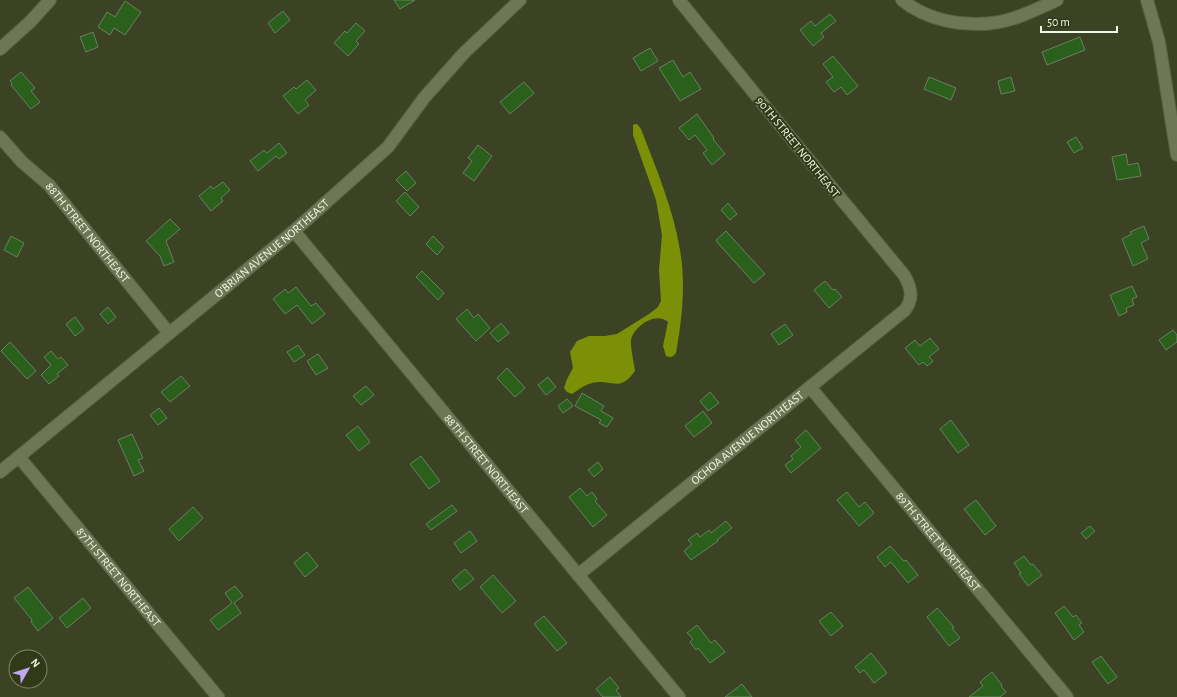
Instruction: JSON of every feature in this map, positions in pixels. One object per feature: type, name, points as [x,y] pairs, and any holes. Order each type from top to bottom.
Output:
[{"type":"street","points":[[0,49],[31,21],[50,0]]},
{"type":"street","name":"O'BRIAN AVENUE NORTHEAST","points":[[0,472],[294,231],[388,147],[424,98],[464,53],[520,0]]},
{"type":"street","name":"90TH STREET NORTHEAST","points":[[679,0],[904,275],[909,284],[911,297]]},
{"type":"street","points":[[902,0],[911,7],[934,18],[967,25],[999,22],[1029,12],[1057,0]]},
{"type":"street","points":[[1147,0],[1159,42],[1177,155]]},
{"type":"street","name":"88TH STREET NORTHEAST","points":[[0,137],[22,162],[49,185],[169,333]]},
{"type":"street","name":"88TH STREET NORTHEAST","points":[[294,231],[679,697]]},
{"type":"street","name":"OCHOA AVENUE NORTHEAST","points":[[578,575],[905,310],[910,304],[911,297]]},
{"type":"street","name":"89TH STREET NORTHEAST","points":[[810,387],[1067,697]]},
{"type":"street","name":"87TH STREET NORTHEAST","points":[[19,456],[218,697]]},
{"type":"shaded area","points":[[637,124],[641,129],[664,188],[680,250],[683,289],[680,328],[676,353],[672,357],[666,356],[663,346],[668,322],[658,318],[652,319],[641,325],[636,330],[631,340],[635,371],[629,378],[619,384],[605,382],[592,383],[584,386],[572,394],[567,392],[564,388],[573,368],[570,352],[577,341],[589,336],[617,334],[649,314],[658,307],[661,301],[659,270],[662,235],[656,200],[633,135],[633,125]]},
{"type":"building","points":[[394,0],[415,0],[400,9]]},
{"type":"building","points":[[125,1],[141,12],[125,35],[114,28],[110,35],[98,27],[107,12],[115,17]]},
{"type":"building","points":[[283,11],[290,20],[275,33],[268,23]]},
{"type":"building","points":[[830,14],[836,21],[821,33],[824,37],[813,46],[800,30],[811,21],[815,26]]},
{"type":"building","points":[[356,23],[365,31],[356,41],[359,44],[348,56],[334,43],[345,31],[347,33]]},
{"type":"building","points":[[93,32],[98,47],[86,52],[80,37]]},
{"type":"building","points":[[1080,37],[1085,50],[1047,65],[1042,52]]},
{"type":"building","points":[[650,48],[658,61],[641,71],[633,58]]},
{"type":"building","points":[[833,56],[858,86],[847,95],[841,87],[834,92],[826,82],[833,77],[823,64]]},
{"type":"building","points":[[673,60],[683,77],[690,72],[701,89],[680,101],[659,68]]},
{"type":"building","points":[[21,72],[35,88],[31,91],[40,102],[31,109],[11,85],[12,83],[10,81]]},
{"type":"building","points":[[929,77],[956,88],[951,100],[924,89]]},
{"type":"building","points":[[1011,77],[1015,91],[1001,94],[998,81]]},
{"type":"building","points":[[307,80],[316,90],[305,100],[309,105],[298,114],[283,96],[294,87],[296,89]]},
{"type":"building","points":[[524,82],[534,93],[510,114],[500,102]]},
{"type":"building","points":[[697,114],[714,138],[713,139],[725,154],[712,165],[703,153],[707,150],[695,135],[689,140],[679,128]]},
{"type":"building","points":[[1076,137],[1083,148],[1074,153],[1067,142]]},
{"type":"building","points":[[279,143],[287,153],[279,159],[276,156],[258,171],[250,161],[264,150],[267,153]]},
{"type":"building","points":[[478,145],[492,156],[474,181],[463,173],[472,161],[468,158]]},
{"type":"building","points":[[1126,154],[1128,165],[1138,163],[1141,176],[1117,180],[1112,157]]},
{"type":"building","points":[[406,171],[416,183],[407,191],[396,180]]},
{"type":"building","points":[[223,182],[230,190],[221,198],[223,201],[211,211],[199,196],[211,186],[213,189]]},
{"type":"building","points":[[405,192],[419,207],[410,216],[396,201]]},
{"type":"building","points":[[728,203],[737,214],[730,220],[721,210]]},
{"type":"building","points":[[170,219],[180,229],[166,241],[174,262],[164,266],[160,256],[146,241]]},
{"type":"building","points":[[1144,226],[1149,239],[1141,243],[1148,259],[1133,266],[1122,239],[1132,234],[1130,232]]},
{"type":"building","points":[[726,231],[765,274],[754,283],[717,242],[716,240]]},
{"type":"building","points":[[11,236],[24,243],[17,257],[4,250]]},
{"type":"building","points":[[433,236],[444,247],[437,255],[426,244]]},
{"type":"building","points":[[422,271],[444,293],[438,300],[416,277]]},
{"type":"building","points":[[825,281],[842,297],[829,308],[814,290]]},
{"type":"building","points":[[1132,286],[1137,297],[1132,299],[1134,305],[1126,308],[1127,312],[1119,316],[1110,295]]},
{"type":"building","points":[[296,287],[311,306],[316,303],[325,314],[312,324],[297,305],[285,314],[273,299],[285,289],[288,293]]},
{"type":"building","points":[[108,307],[116,317],[108,324],[100,314]]},
{"type":"building","points":[[467,309],[474,318],[478,314],[490,328],[476,341],[456,319]]},
{"type":"building","points":[[75,317],[84,329],[75,336],[66,324]]},
{"type":"building","points":[[501,323],[509,333],[498,342],[490,333]]},
{"type":"building","points":[[785,324],[793,335],[779,345],[771,334]]},
{"type":"building","points":[[1173,330],[1177,335],[1177,342],[1166,350],[1159,340]]},
{"type":"building","points":[[930,338],[939,349],[929,357],[933,361],[927,366],[923,362],[919,365],[905,348],[915,340],[920,346]]},
{"type":"building","points":[[10,342],[36,371],[27,379],[1,351]]},
{"type":"building","points":[[298,345],[305,355],[294,362],[287,352]]},
{"type":"building","points":[[51,351],[58,359],[61,357],[68,365],[57,374],[59,376],[49,384],[41,375],[51,365],[44,357]]},
{"type":"building","points":[[318,354],[328,368],[316,375],[307,361]]},
{"type":"building","points":[[507,368],[525,388],[515,397],[497,378]]},
{"type":"building","points":[[181,376],[190,386],[170,402],[161,392]]},
{"type":"building","points":[[548,377],[556,387],[546,395],[538,385]]},
{"type":"building","points":[[366,386],[374,395],[361,405],[353,396]]},
{"type":"building","points":[[710,392],[719,403],[708,411],[700,401]]},
{"type":"building","points":[[582,393],[604,406],[601,411],[613,418],[607,427],[599,423],[601,420],[575,406]]},
{"type":"building","points":[[567,399],[573,406],[563,413],[558,406]]},
{"type":"building","points":[[159,408],[167,418],[158,425],[150,415]]},
{"type":"building","points":[[703,411],[712,423],[694,437],[685,426]]},
{"type":"building","points":[[951,420],[969,445],[958,453],[940,429]]},
{"type":"building","points":[[358,426],[370,442],[359,451],[346,435]]},
{"type":"building","points":[[806,430],[821,448],[791,473],[785,465],[793,459],[791,456],[801,447],[795,440]]},
{"type":"building","points":[[132,434],[143,458],[138,460],[144,471],[134,476],[118,440]]},
{"type":"building","points":[[421,456],[440,481],[429,489],[410,464]]},
{"type":"building","points":[[598,462],[603,469],[594,477],[588,470]]},
{"type":"building","points":[[580,488],[587,496],[592,492],[597,499],[595,501],[607,515],[593,527],[569,497]]},
{"type":"building","points":[[847,492],[859,507],[865,502],[874,513],[859,526],[837,500]]},
{"type":"building","points":[[976,500],[996,526],[985,535],[964,509]]},
{"type":"building","points":[[452,505],[457,511],[431,530],[426,524]]},
{"type":"building","points":[[193,507],[203,518],[179,541],[169,529]]},
{"type":"building","points":[[726,521],[732,528],[717,540],[718,541],[691,560],[684,551],[692,544],[688,540],[697,533],[700,537],[709,530],[711,533]]},
{"type":"building","points":[[1090,526],[1095,531],[1086,539],[1081,533]]},
{"type":"building","points":[[470,531],[477,541],[461,553],[454,543]]},
{"type":"building","points":[[890,546],[904,561],[906,560],[918,575],[908,583],[891,562],[885,567],[877,557]]},
{"type":"building","points":[[307,552],[318,566],[305,577],[294,563]]},
{"type":"building","points":[[1024,556],[1042,575],[1028,586],[1019,574],[1021,573],[1014,563]]},
{"type":"building","points":[[465,569],[474,579],[460,590],[452,580]]},
{"type":"building","points":[[493,575],[516,601],[502,613],[480,587]]},
{"type":"building","points":[[235,586],[243,596],[234,603],[241,613],[218,630],[210,620],[232,603],[225,593]]},
{"type":"building","points":[[28,587],[53,618],[38,631],[31,622],[32,620],[14,598]]},
{"type":"building","points":[[83,598],[91,608],[67,628],[59,618]]},
{"type":"building","points":[[1064,606],[1073,617],[1076,615],[1082,623],[1079,625],[1084,632],[1074,640],[1055,613]]},
{"type":"building","points":[[937,608],[954,627],[952,628],[960,638],[949,646],[927,617]]},
{"type":"building","points":[[831,612],[843,626],[831,636],[819,621]]},
{"type":"building","points":[[544,616],[567,643],[557,651],[534,624]]},
{"type":"building","points":[[697,625],[711,643],[715,640],[725,652],[710,663],[698,648],[696,650],[690,642],[693,639],[687,633]]},
{"type":"building","points":[[871,653],[887,673],[874,683],[864,670],[860,673],[855,667]]},
{"type":"building","points":[[1101,656],[1117,677],[1108,684],[1092,662]]},
{"type":"building","points":[[992,672],[1006,692],[1000,697],[969,697],[983,686],[980,682]]},
{"type":"building","points":[[610,677],[619,688],[616,690],[621,697],[603,697],[596,689]]},
{"type":"building","points":[[742,684],[752,697],[725,697]]}]
